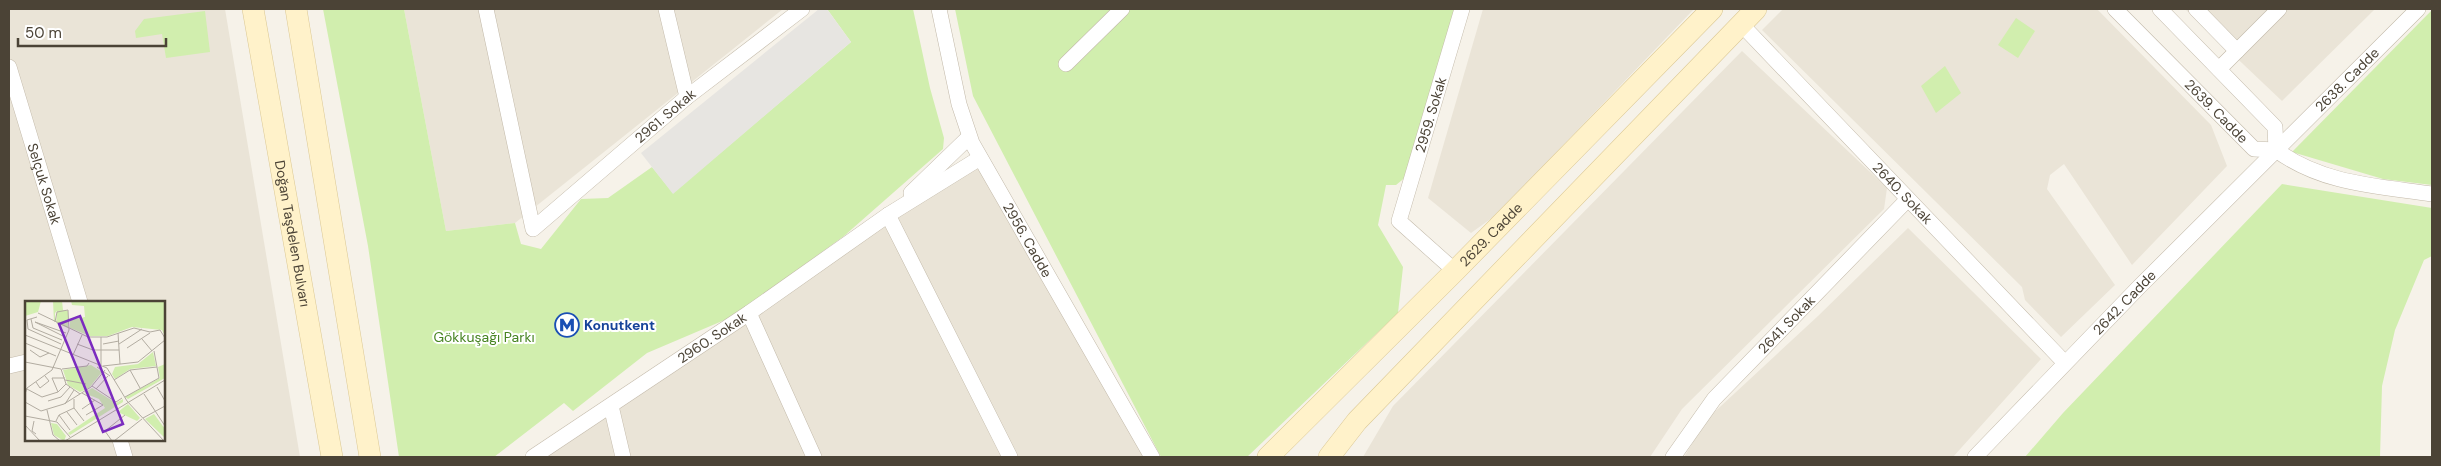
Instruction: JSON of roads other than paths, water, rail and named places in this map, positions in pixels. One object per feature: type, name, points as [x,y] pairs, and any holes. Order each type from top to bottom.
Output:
[{"type":"main road","name":"Doğan Taşdelen Bulvarı","points":[[253,9],[332,457]]},
{"type":"main road","points":[[296,9],[370,457]]},
{"type":"main road","name":"2629. Cadde","points":[[1268,457],[1455,272],[1712,9]]},
{"type":"main road","points":[[1329,457],[1364,414],[1756,9]]},
{"type":"street","name":"2961. Sokak","points":[[486,9],[533,229],[687,96],[802,9]]},
{"type":"street","points":[[666,9],[687,96]]},
{"type":"street","name":"2956. Cadde","points":[[939,9],[958,104],[969,137],[1152,457]]},
{"type":"street","points":[[1066,64],[1122,9]]},
{"type":"street","name":"2959. Sokak","points":[[1455,272],[1399,220],[1462,9]]},
{"type":"street","name":"2639. Cadde","points":[[2115,9],[2254,149],[2276,150]]},
{"type":"street","points":[[2160,9],[2275,127],[2276,150],[2301,166],[2344,181],[2432,194]]},
{"type":"street","points":[[2196,9],[2237,51]]},
{"type":"street","points":[[2219,70],[2279,9]]},
{"type":"street","name":"2638. Cadde","points":[[2276,150],[2418,9]]},
{"type":"street","name":"2640. Sokak","points":[[1741,24],[2065,363]]},
{"type":"street","name":"Selçuk Sokak","points":[[9,67],[80,301]]},
{"type":"street","name":"2960. Sokak","points":[[888,215],[969,137]]},
{"type":"street","name":"2642. Cadde","points":[[1975,457],[2065,363],[2276,150]]},
{"type":"street","name":"2960. Sokak","points":[[533,457],[749,313],[888,215],[980,158]]},
{"type":"street","name":"2641. Sokak","points":[[1673,457],[1714,399],[1908,199]]},
{"type":"street","points":[[888,215],[1010,457]]},
{"type":"street","points":[[749,313],[814,457]]},
{"type":"street","points":[[9,366],[25,362]]},
{"type":"street","points":[[612,406],[623,457]]},
{"type":"street","points":[[120,441],[125,457]]},
{"type":"place","name":"Konutkent","points":[[567,325]]},
{"type":"park label","name":"Gökkuşağı Parkı","points":[[484,337]]}]
